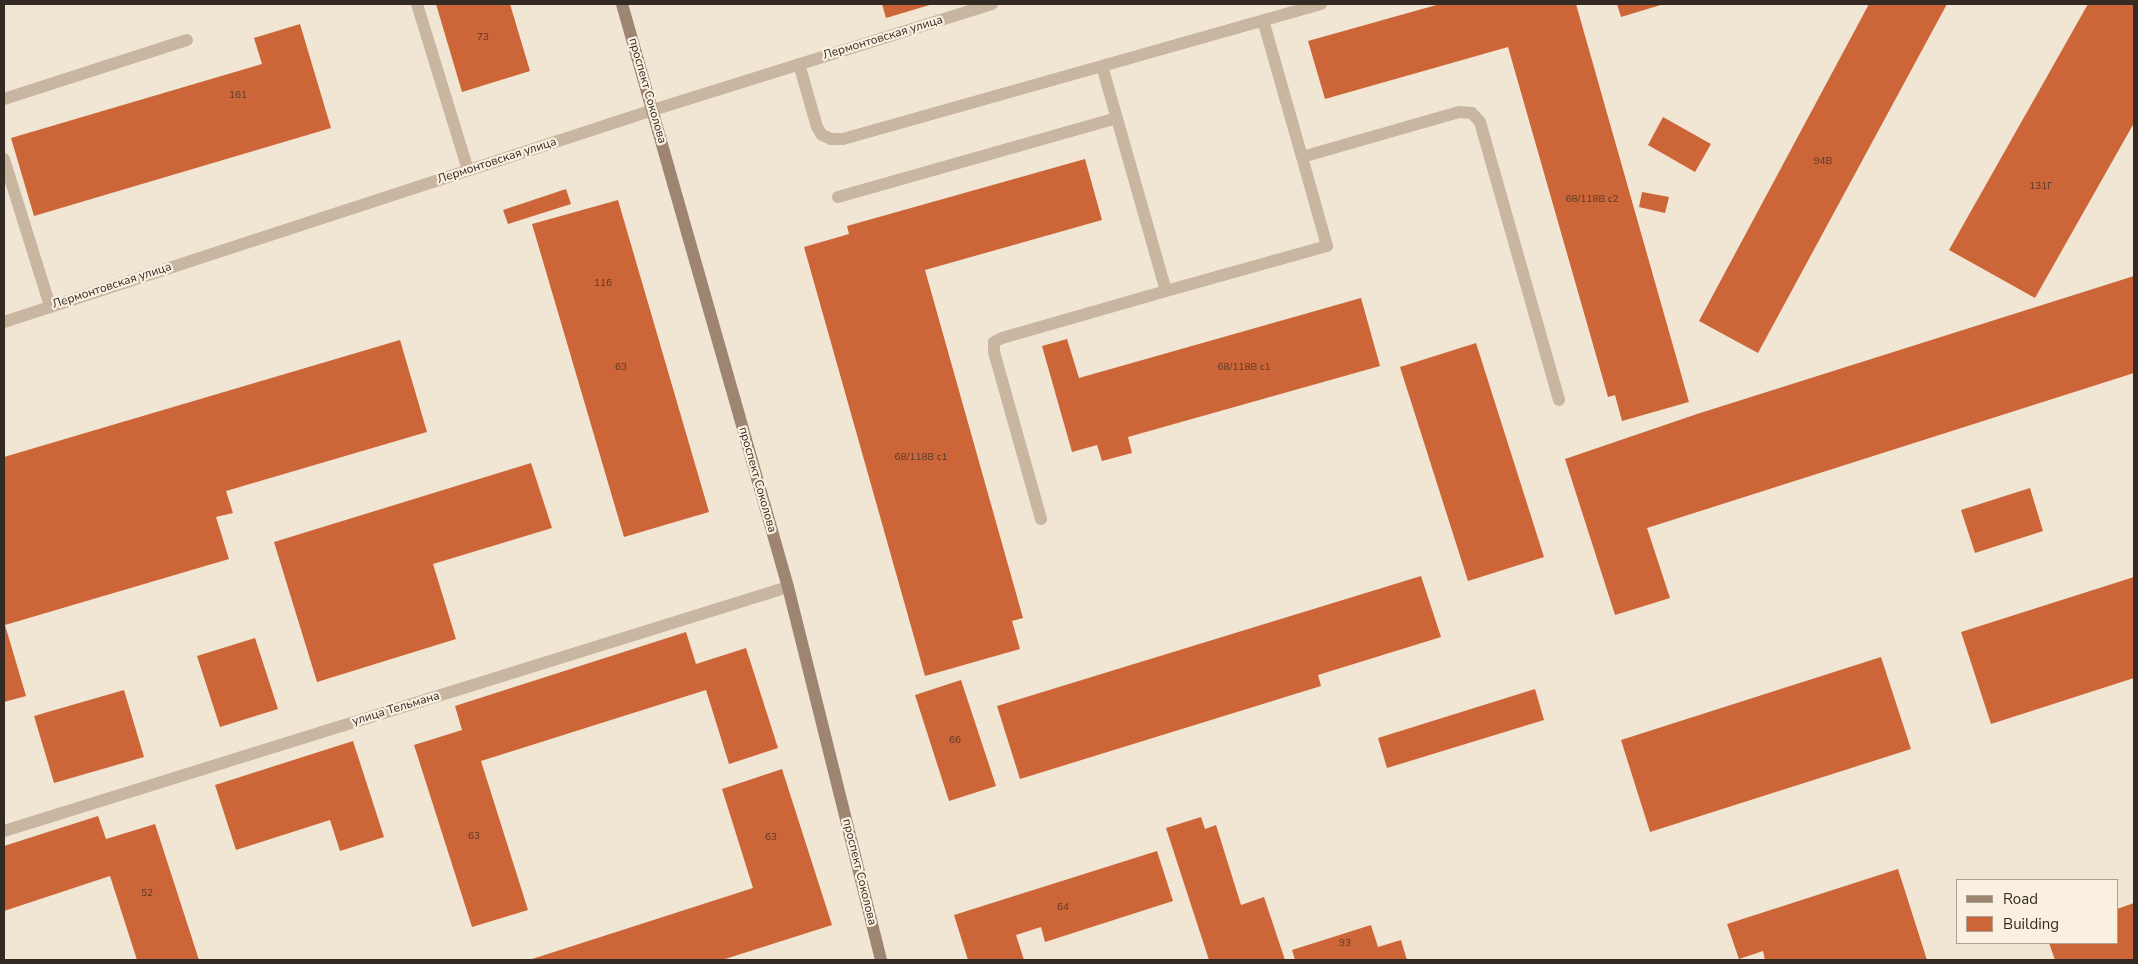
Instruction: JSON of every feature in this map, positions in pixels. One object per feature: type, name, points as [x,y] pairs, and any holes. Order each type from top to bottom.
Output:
[{"type":"main road","name":"проспект Соколова","points":[[622,4],[788,588],[881,960]]},
{"type":"street","points":[[417,4],[468,170]]},
{"type":"street","name":"Лермонтовская улица","points":[[4,322],[653,110],[992,4]]},
{"type":"street","points":[[799,64],[817,127],[822,135],[831,139],[843,139],[1321,4]]},
{"type":"street","points":[[1041,519],[994,352],[994,342],[1002,338],[1327,246],[1263,20]]},
{"type":"street","points":[[4,99],[187,40]]},
{"type":"street","points":[[1102,66],[1166,291]]},
{"type":"street","points":[[1302,157],[1459,112],[1472,113],[1480,122],[1559,400]]},
{"type":"street","points":[[838,197],[1117,118]]},
{"type":"street","points":[[4,159],[50,306]]},
{"type":"street","name":"улица Тельмана","points":[[4,831],[788,588]]},
{"type":"building","points":[[436,4],[510,4],[530,71],[462,92]]},
{"type":"building","points":[[882,4],[933,4],[886,18]]},
{"type":"building","points":[[1440,4],[1576,4],[1689,402],[1622,421],[1615,395],[1608,397],[1508,47],[1325,99],[1308,41]]},
{"type":"building","points":[[1617,4],[1664,4],[1621,17]]},
{"type":"building","points":[[1869,4],[1947,4],[1758,353],[1699,321]]},
{"type":"building","points":[[2088,4],[2134,4],[2134,123],[2035,298],[1949,250]]},
{"type":"building","points":[[300,24],[331,128],[34,216],[11,138],[262,64],[254,38]]},
{"type":"building","points":[[1663,117],[1711,144],[1695,172],[1648,145]]},
{"type":"building","points":[[1085,159],[1102,220],[925,270],[1023,618],[1012,621],[1020,649],[925,676],[804,247],[849,234],[847,226]]},
{"type":"building","points":[[566,189],[571,204],[508,224],[503,210]]},
{"type":"building","points":[[1642,192],[1669,197],[1665,213],[1639,207]]},
{"type":"building","points":[[618,200],[709,512],[624,537],[532,224]]},
{"type":"building","points":[[2134,276],[2134,373],[1647,528],[1670,598],[1615,615],[1565,459],[1697,414]]},
{"type":"building","points":[[1361,298],[1380,366],[1128,437],[1132,453],[1102,461],[1097,445],[1072,452],[1042,346],[1067,339],[1079,378]]},
{"type":"building","points":[[400,340],[427,432],[226,491],[233,513],[216,517],[229,559],[5,625],[26,696],[4,702],[4,457]]},
{"type":"building","points":[[1476,343],[1544,557],[1468,581],[1400,367]]},
{"type":"building","points":[[531,463],[552,528],[433,564],[456,639],[317,682],[274,542]]},
{"type":"building","points":[[2030,488],[2043,531],[1975,553],[1961,510]]},
{"type":"building","points":[[1421,576],[1441,637],[1318,675],[1321,686],[1020,779],[997,706]]},
{"type":"building","points":[[2134,577],[2134,678],[1991,724],[1961,632]]},
{"type":"building","points":[[686,632],[696,664],[746,648],[778,748],[729,764],[706,690],[481,761],[528,910],[472,927],[414,745],[462,730],[455,706]]},
{"type":"building","points":[[255,638],[278,709],[220,727],[197,656]]},
{"type":"building","points":[[1881,657],[1911,749],[1650,832],[1621,740]]},
{"type":"building","points":[[961,680],[996,786],[949,801],[915,695]]},
{"type":"building","points":[[1535,689],[1544,720],[1387,768],[1378,738]]},
{"type":"building","points":[[124,690],[144,757],[54,783],[34,716]]},
{"type":"building","points":[[353,741],[384,837],[340,851],[330,820],[236,850],[215,785]]},
{"type":"building","points":[[782,769],[832,925],[722,960],[529,960],[753,888],[722,789]]},
{"type":"building","points":[[98,816],[106,839],[155,824],[199,960],[137,960],[110,876],[4,911],[4,846]]},
{"type":"building","points":[[1201,817],[1205,829],[1216,825],[1241,905],[1264,897],[1285,960],[1209,960],[1166,828]]},
{"type":"building","points":[[1157,851],[1173,901],[1045,942],[1041,927],[1016,935],[1024,960],[968,960],[954,915]]},
{"type":"building","points":[[1898,869],[1927,960],[1765,960],[1763,951],[1739,959],[1727,924]]},
{"type":"building","points":[[2134,903],[2134,960],[2055,960],[2049,944],[2118,944],[2118,909]]},
{"type":"building","points":[[1371,925],[1378,947],[1401,940],[1407,960],[1295,960],[1292,950]]}]
